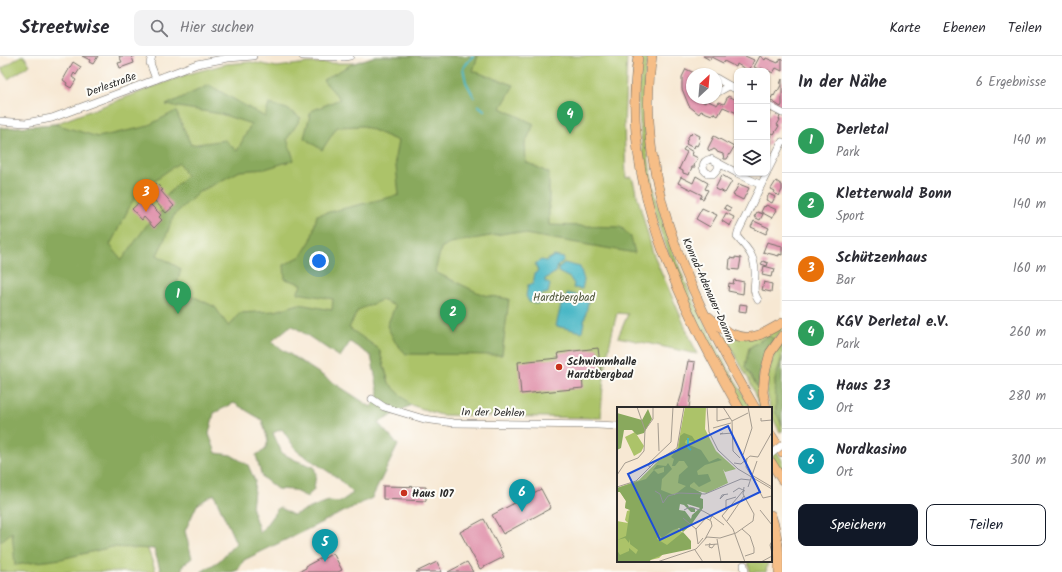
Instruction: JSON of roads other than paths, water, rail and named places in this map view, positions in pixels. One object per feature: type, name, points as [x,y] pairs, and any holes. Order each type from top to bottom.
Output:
[{"type":"main road","points":[[638,56],[634,98],[636,141],[642,179],[650,211],[664,257],[691,318],[713,363],[738,407]]},
{"type":"main road","name":"Konrad-Adenauer-Damm","points":[[652,56],[648,119],[650,141],[656,175],[670,232],[703,310],[754,407]]},
{"type":"main road","points":[[703,310],[724,331],[746,338],[760,335],[782,324]]},
{"type":"main road","points":[[766,407],[763,392],[765,372],[770,353],[782,336]]},
{"type":"main road","points":[[772,437],[782,452]]},
{"type":"main road","points":[[772,464],[782,480]]},
{"type":"main road","points":[[772,518],[779,545],[779,572]]},
{"type":"street","points":[[152,56],[150,63],[156,79]]},
{"type":"street","name":"Derlestraße","points":[[0,121],[26,123],[52,118],[197,64],[228,58],[252,56]]},
{"type":"street","points":[[303,56],[350,56]]},
{"type":"street","points":[[722,82],[734,88]]},
{"type":"street","points":[[722,90],[729,86]]},
{"type":"street","points":[[770,106],[782,112]]},
{"type":"street","points":[[770,167],[782,142]]},
{"type":"street","points":[[718,163],[734,171]]},
{"type":"street","points":[[743,176],[761,185]]},
{"type":"street","points":[[758,300],[754,294],[756,277],[753,258],[737,237],[738,232],[766,176]]},
{"type":"street","name":"In der Dehlen","points":[[372,399],[384,407],[424,419],[454,422],[617,426]]},
{"type":"street","points":[[772,453],[782,445]]},
{"type":"water","points":[[554,256],[564,258],[558,265],[556,272],[545,279],[545,282],[548,282],[550,285],[548,293],[540,295],[538,304],[529,302],[526,296],[528,285],[533,284],[535,273],[538,271],[535,264],[541,260],[546,261]]},
{"type":"water","points":[[564,263],[580,267],[584,280],[582,289],[573,288],[574,284],[570,278],[558,272],[559,267]]},
{"type":"water","points":[[567,293],[589,298],[582,332],[556,326],[561,305],[565,305]]},
{"type":"waterway","points":[[473,56],[463,68],[466,82],[474,97]]},
{"type":"waterway","points":[[478,105],[485,111]]},
{"type":"place","name":"KGV Derletal e.V.","points":[[570,134]]},
{"type":"place","name":"Schützenhaus","points":[[146,212]]},
{"type":"place","name":"Derletal","points":[[178,314]]},
{"type":"place","name":"Kletterwald Bonn","points":[[453,332]]},
{"type":"place","name":"Schwimmhalle Hardtbergbad","points":[[559,367]]},
{"type":"place","name":"Haus 107","points":[[404,493]]},
{"type":"place","name":"Nordkasino","points":[[522,512]]},
{"type":"place","name":"Haus 23","points":[[325,562]]},
{"type":"park label","name":"Hardtbergbad","points":[[564,297]]}]
